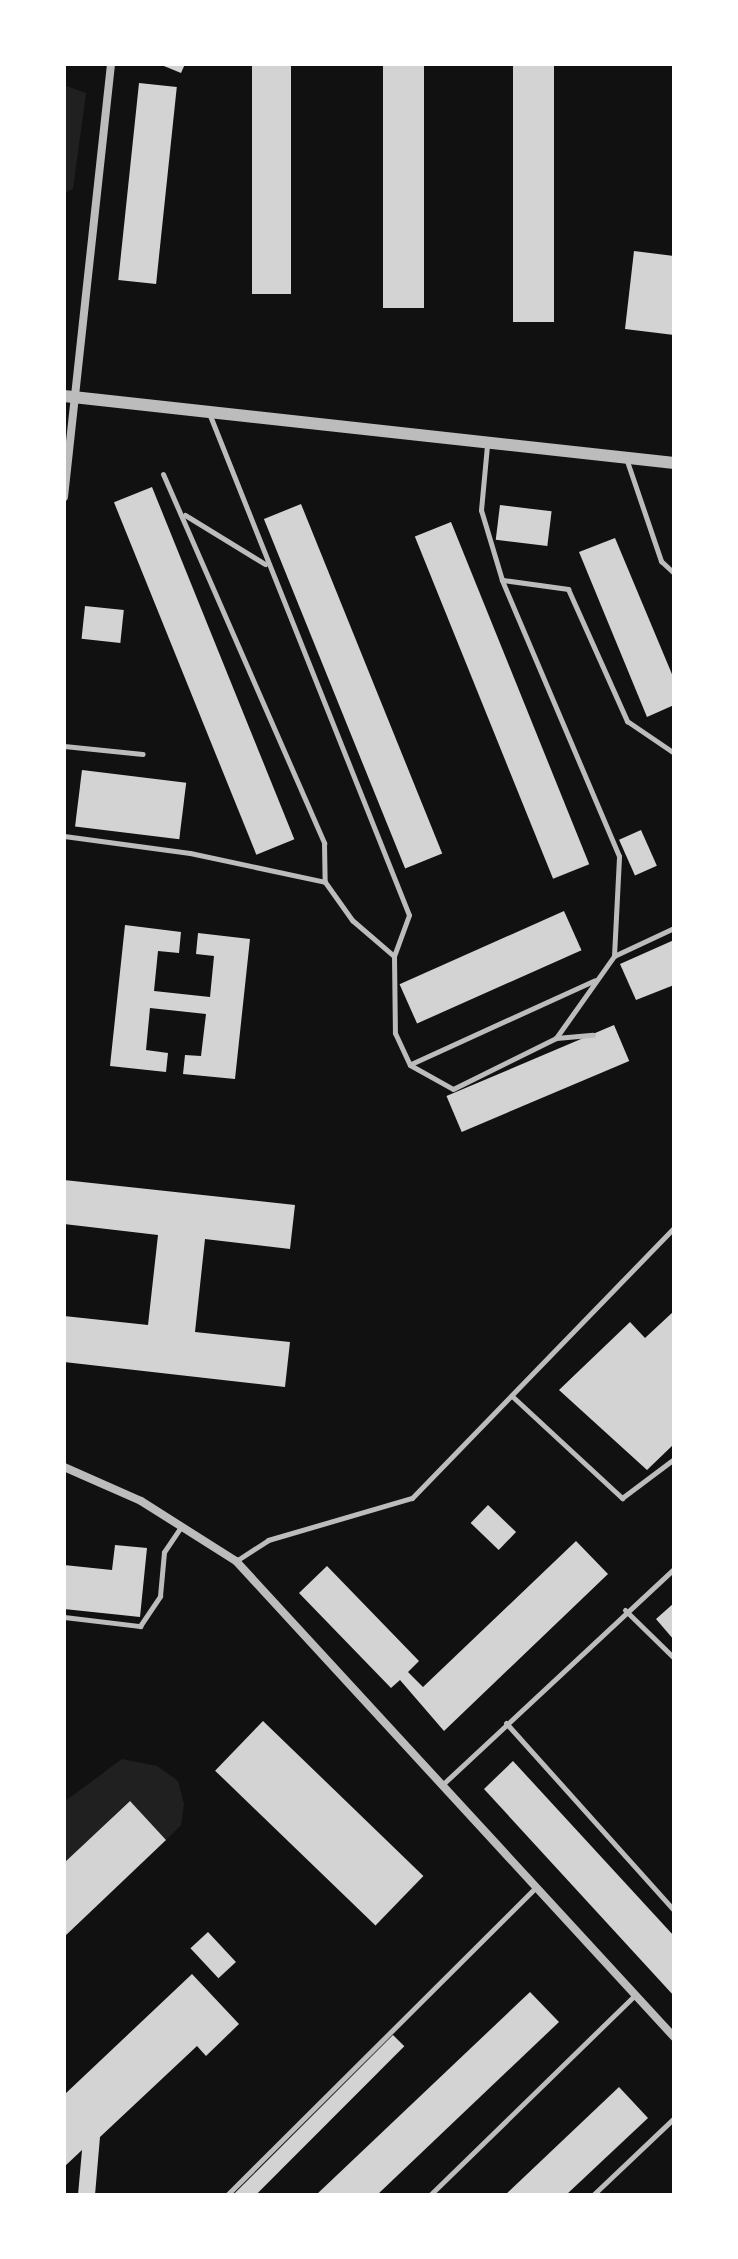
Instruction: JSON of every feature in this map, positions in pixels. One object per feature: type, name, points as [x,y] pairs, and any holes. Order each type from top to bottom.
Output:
[{"type":"street","points":[[64,497],[67,397],[111,64]]},
{"type":"street","points":[[67,397],[674,463]]},
{"type":"street","points":[[64,1467],[141,1501],[236,1561],[534,1889],[674,2037]]},
{"type":"lane","points":[[209,412],[265,564],[409,915],[394,956],[395,1033],[410,1065],[453,1089],[556,1038],[593,1035]]},
{"type":"lane","points":[[487,443],[481,510],[502,580],[619,856],[614,956]]},
{"type":"lane","points":[[626,458],[661,561],[674,573]]},
{"type":"lane","points":[[163,474],[184,514],[324,843],[325,882],[352,920],[394,956]]},
{"type":"lane","points":[[184,514],[265,564]]},
{"type":"lane","points":[[502,580],[568,589],[627,721],[674,753]]},
{"type":"lane","points":[[64,746],[143,754]]},
{"type":"lane","points":[[64,836],[190,853],[325,882]]},
{"type":"lane","points":[[556,1038],[614,956],[674,928]]},
{"type":"lane","points":[[410,1065],[598,978]]},
{"type":"lane","points":[[236,1561],[268,1540],[412,1498],[674,1228]]},
{"type":"lane","points":[[513,1397],[622,1498],[674,1459]]},
{"type":"lane","points":[[64,1617],[140,1626],[160,1596],[164,1552],[181,1527]]},
{"type":"lane","points":[[442,1785],[625,1610],[674,1569]]},
{"type":"lane","points":[[625,1610],[674,1658]]},
{"type":"lane","points":[[506,1723],[674,1910]]},
{"type":"lane","points":[[227,2195],[534,1889]]},
{"type":"lane","points":[[430,2195],[634,1996]]},
{"type":"lane","points":[[593,2195],[674,2118]]},
{"type":"shaded area","points":[[64,85],[86,93],[73,189],[64,193]]},
{"type":"shaded area","points":[[122,1759],[157,1766],[178,1781],[184,1804],[181,1825],[166,1840],[129,1801],[64,1863],[64,1802]]},
{"type":"building","points":[[159,64],[185,64],[181,73]]},
{"type":"building","points":[[252,64],[291,64],[291,294],[252,294]]},
{"type":"building","points":[[383,64],[424,64],[424,308],[383,308]]},
{"type":"building","points":[[513,64],[554,64],[554,322],[513,322]]},
{"type":"building","points":[[139,83],[177,87],[156,284],[118,280]]},
{"type":"building","points":[[634,251],[674,256],[674,335],[625,329]]},
{"type":"building","points":[[152,487],[294,839],[256,855],[114,502]]},
{"type":"building","points":[[301,504],[442,854],[405,869],[264,519]]},
{"type":"building","points":[[500,505],[552,511],[547,546],[496,540]]},
{"type":"building","points":[[451,522],[589,864],[553,879],[415,537]]},
{"type":"building","points":[[615,538],[674,679],[674,705],[647,717],[579,552]]},
{"type":"building","points":[[85,606],[124,610],[120,643],[82,639]]},
{"type":"building","points":[[82,770],[186,783],[179,839],[75,827]]},
{"type":"building","points":[[641,830],[657,866],[635,875],[619,840]]},
{"type":"building","points":[[564,911],[581,950],[417,1023],[400,984]]},
{"type":"building","points":[[125,925],[181,932],[179,953],[158,951],[154,991],[210,997],[214,956],[196,954],[198,933],[250,939],[235,1079],[183,1074],[185,1055],[201,1056],[206,1014],[150,1008],[146,1050],[168,1053],[166,1072],[110,1066]]},
{"type":"building","points":[[674,940],[674,985],[636,1000],[620,964]]},
{"type":"building","points":[[614,1025],[629,1061],[462,1132],[446,1096]]},
{"type":"building","points":[[64,1180],[295,1205],[290,1249],[205,1239],[195,1332],[290,1342],[285,1387],[64,1362],[64,1316],[148,1325],[158,1235],[64,1224]]},
{"type":"building","points":[[674,1311],[674,1444],[647,1470],[559,1390],[630,1322],[645,1338]]},
{"type":"building","points":[[488,1505],[516,1532],[499,1550],[471,1523]]},
{"type":"building","points":[[576,1541],[608,1574],[444,1731],[400,1680],[391,1688],[299,1593],[327,1566],[419,1661],[408,1672],[423,1687]]},
{"type":"building","points":[[115,1545],[147,1548],[140,1617],[64,1609],[64,1565],[112,1570]]},
{"type":"building","points":[[674,1603],[674,1640],[656,1619]]},
{"type":"building","points":[[263,1721],[423,1876],[375,1926],[215,1771]]},
{"type":"building","points":[[513,1761],[674,1936],[674,1996],[484,1789]]},
{"type":"building","points":[[130,1801],[166,1840],[64,1937],[64,1863]]},
{"type":"building","points":[[208,1932],[236,1962],[218,1978],[190,1948]]},
{"type":"building","points":[[192,1974],[239,2024],[206,2056],[197,2046],[100,2137],[95,2195],[78,2195],[82,2150],[64,2167],[64,2095]]},
{"type":"building","points":[[530,1992],[559,2022],[377,2195],[316,2195]]},
{"type":"building","points":[[393,2035],[404,2046],[256,2195],[233,2195]]},
{"type":"building","points":[[619,2087],[648,2118],[566,2195],[505,2195]]}]
